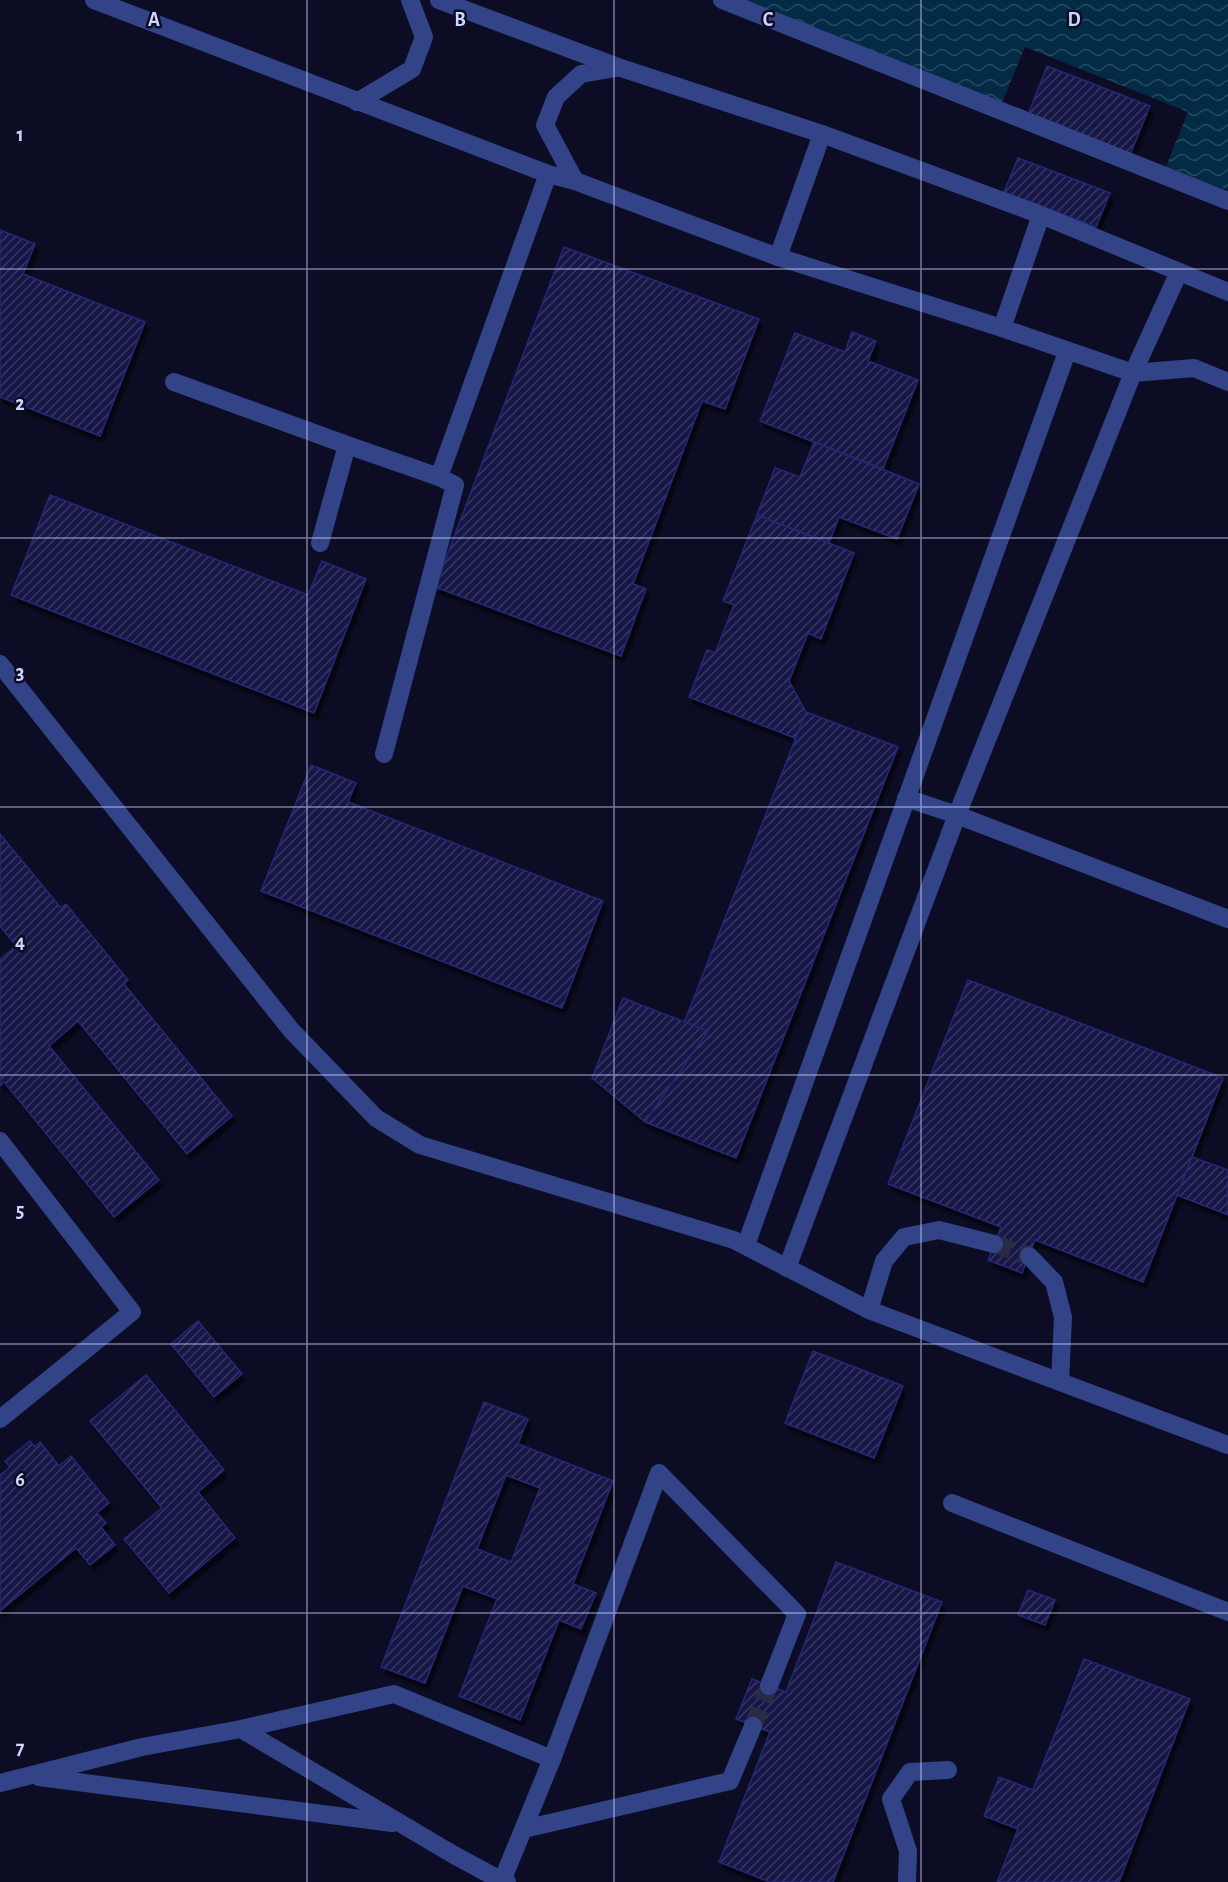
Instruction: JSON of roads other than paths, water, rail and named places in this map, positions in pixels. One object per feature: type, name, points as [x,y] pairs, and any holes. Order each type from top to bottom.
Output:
[{"type":"lane","points":[[94,0],[548,174],[777,257],[1002,328],[1133,373],[1194,368],[1228,382]]},
{"type":"lane","points":[[357,102],[412,69],[424,37],[410,0]]},
{"type":"lane","points":[[439,0],[618,67],[822,134],[1041,215],[1228,292]]},
{"type":"lane","points":[[722,0],[1228,201]]},
{"type":"lane","points":[[575,182],[545,125],[556,97],[581,74],[618,67]]},
{"type":"lane","points":[[777,257],[822,134]]},
{"type":"lane","points":[[438,477],[548,174]]},
{"type":"lane","points":[[1002,328],[1041,215]]},
{"type":"lane","points":[[788,1268],[957,815],[1133,373],[1179,272]]},
{"type":"lane","points":[[746,1245],[1067,352]]},
{"type":"lane","points":[[174,382],[455,485],[384,754]]},
{"type":"lane","points":[[320,543],[347,445]]},
{"type":"lane","points":[[0,664],[291,1030],[376,1118],[420,1145],[746,1245],[868,1310],[1228,1444]]},
{"type":"lane","points":[[906,798],[957,815],[1228,919]]},
{"type":"lane","points":[[0,1141],[132,1312],[0,1419]]},
{"type":"lane","points":[[868,1310],[884,1261],[904,1237],[939,1230],[994,1244]]},
{"type":"lane","points":[[1029,1256],[1054,1282],[1063,1317],[1060,1382]]},
{"type":"lane","points":[[1207,1437],[1228,1427]]},
{"type":"lane","points":[[502,1881],[552,1759],[659,1473],[796,1614],[769,1686]]},
{"type":"lane","points":[[952,1503],[1228,1612]]},
{"type":"lane","points":[[0,1783],[142,1747],[241,1730],[394,1694],[552,1759]]},
{"type":"lane","points":[[524,1829],[730,1781],[753,1726]]},
{"type":"lane","points":[[241,1730],[400,1824],[507,1882]]},
{"type":"lane","points":[[907,1882],[908,1851],[891,1799],[910,1772],[948,1770]]},
{"type":"lane","points":[[29,1776],[400,1824]]},
{"type":"water","points":[[738,0],[1228,0],[1228,190],[1165,169],[1188,112],[1025,47],[1002,102]]},
{"type":"tunnel","points":[[994,1244],[1029,1256]]},
{"type":"tunnel","points":[[753,1726],[769,1686]]}]
